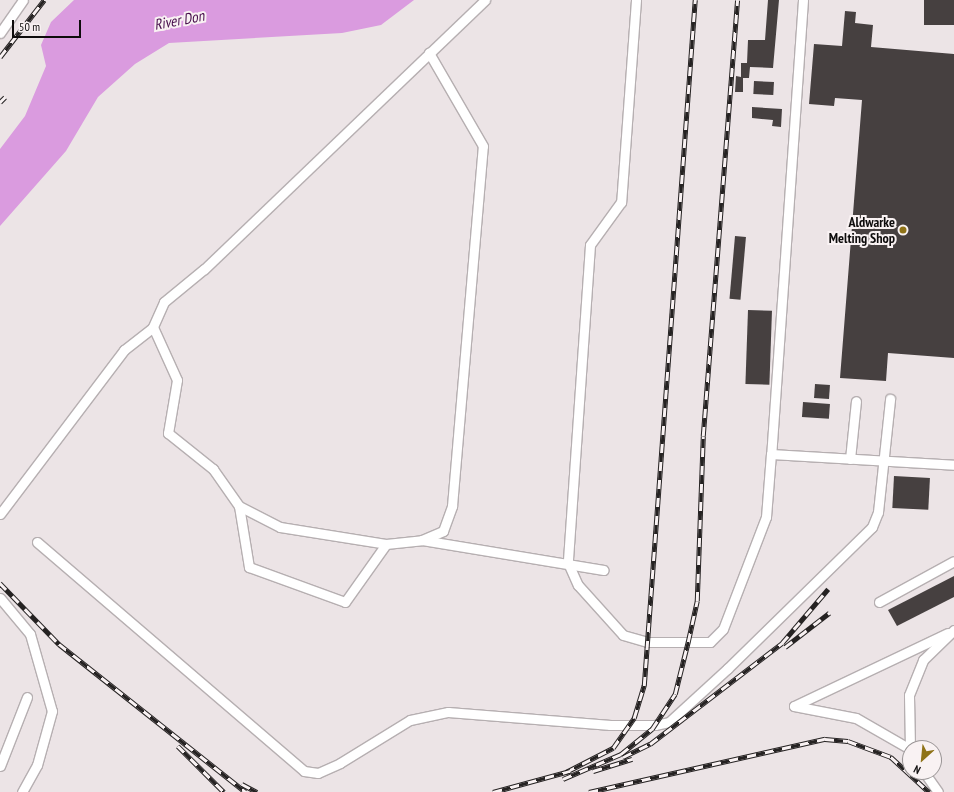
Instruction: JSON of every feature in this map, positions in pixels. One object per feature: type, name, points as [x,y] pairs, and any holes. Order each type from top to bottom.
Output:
[{"type":"lane","points":[[0,33],[3,21],[23,0]]},
{"type":"lane","points":[[0,514],[124,350],[153,327],[164,302],[204,269],[485,0]]},
{"type":"lane","points":[[636,0],[621,202],[590,245],[568,563],[578,585],[623,635],[647,642],[710,642],[723,630],[766,517],[804,0]]},
{"type":"lane","points":[[422,540],[443,531],[452,506],[483,146],[429,53]]},
{"type":"lane","points":[[153,327],[177,380],[168,433],[213,469],[239,506],[249,567],[345,602],[386,544]]},
{"type":"lane","points":[[37,542],[286,758],[304,771],[318,773],[410,720],[448,712],[610,725],[668,722],[733,664],[872,527],[878,512],[890,399]]},
{"type":"lane","points":[[850,459],[856,401]]},
{"type":"lane","points":[[771,454],[954,465]]},
{"type":"lane","points":[[239,506],[280,527],[386,544],[422,540],[604,570]]},
{"type":"lane","points":[[879,602],[954,561]]},
{"type":"lane","points":[[0,598],[30,634],[52,711],[38,765],[22,792]]},
{"type":"lane","points":[[910,740],[909,695],[923,660],[951,632]]},
{"type":"lane","points":[[902,744],[856,718],[794,706],[951,632]]},
{"type":"lane","points":[[0,766],[27,697]]},
{"type":"lane","points":[[929,780],[935,789]]},
{"type":"water","name":"River Don","points":[[74,0],[414,0],[381,25],[342,33],[169,43],[135,64],[98,97],[66,151],[0,226],[0,149],[25,116],[46,66],[41,45],[51,22]]},
{"type":"building","points":[[768,0],[779,0],[773,68],[750,67],[749,78],[743,78],[743,92],[735,92],[736,76],[741,77],[741,63],[747,63],[748,40],[765,40]]},
{"type":"building","points":[[924,0],[954,0],[954,25],[924,25]]},
{"type":"building","name":"Aldwarke Melting Shop","points":[[845,11],[856,12],[855,23],[873,25],[871,47],[954,54],[954,358],[888,353],[886,381],[840,378],[862,100],[835,98],[834,106],[809,104],[814,44],[842,46]]},
{"type":"building","points":[[754,81],[774,82],[773,95],[753,94]]},
{"type":"building","points":[[752,107],[782,109],[781,127],[772,126],[773,120],[752,118]]},
{"type":"building","points":[[735,236],[746,237],[740,300],[730,299]]},
{"type":"building","points":[[748,310],[772,311],[769,385],[745,384]]},
{"type":"building","points":[[815,384],[830,385],[829,399],[814,398]]},
{"type":"building","points":[[803,402],[830,404],[829,419],[802,417]]},
{"type":"building","points":[[894,476],[930,478],[928,510],[892,508]]},
{"type":"building","points":[[954,576],[954,597],[897,626],[888,610]]},
{"type":"railway","points":[[0,57],[44,0]]},
{"type":"railway","points":[[566,772],[613,748],[634,718],[644,686],[695,0]]},
{"type":"railway","points":[[563,779],[621,754],[652,729],[675,694],[688,642],[697,601],[703,436],[737,0]]},
{"type":"railway","points":[[0,102],[5,97]]},
{"type":"railway","points":[[0,583],[59,644],[246,792]]},
{"type":"railway","points":[[623,757],[650,744],[782,643],[828,589]]},
{"type":"railway","points":[[785,647],[829,613]]},
{"type":"railway","points":[[589,792],[825,739],[848,741],[891,757],[929,792]]},
{"type":"railway","points":[[178,746],[224,792]]},
{"type":"railway","points":[[593,771],[632,759]]},
{"type":"railway","points":[[493,792],[570,771]]},
{"type":"railway","points":[[242,784],[257,792]]},
{"type":"place","name":"Aldwarke Melting Shop","points":[[903,230]]}]
